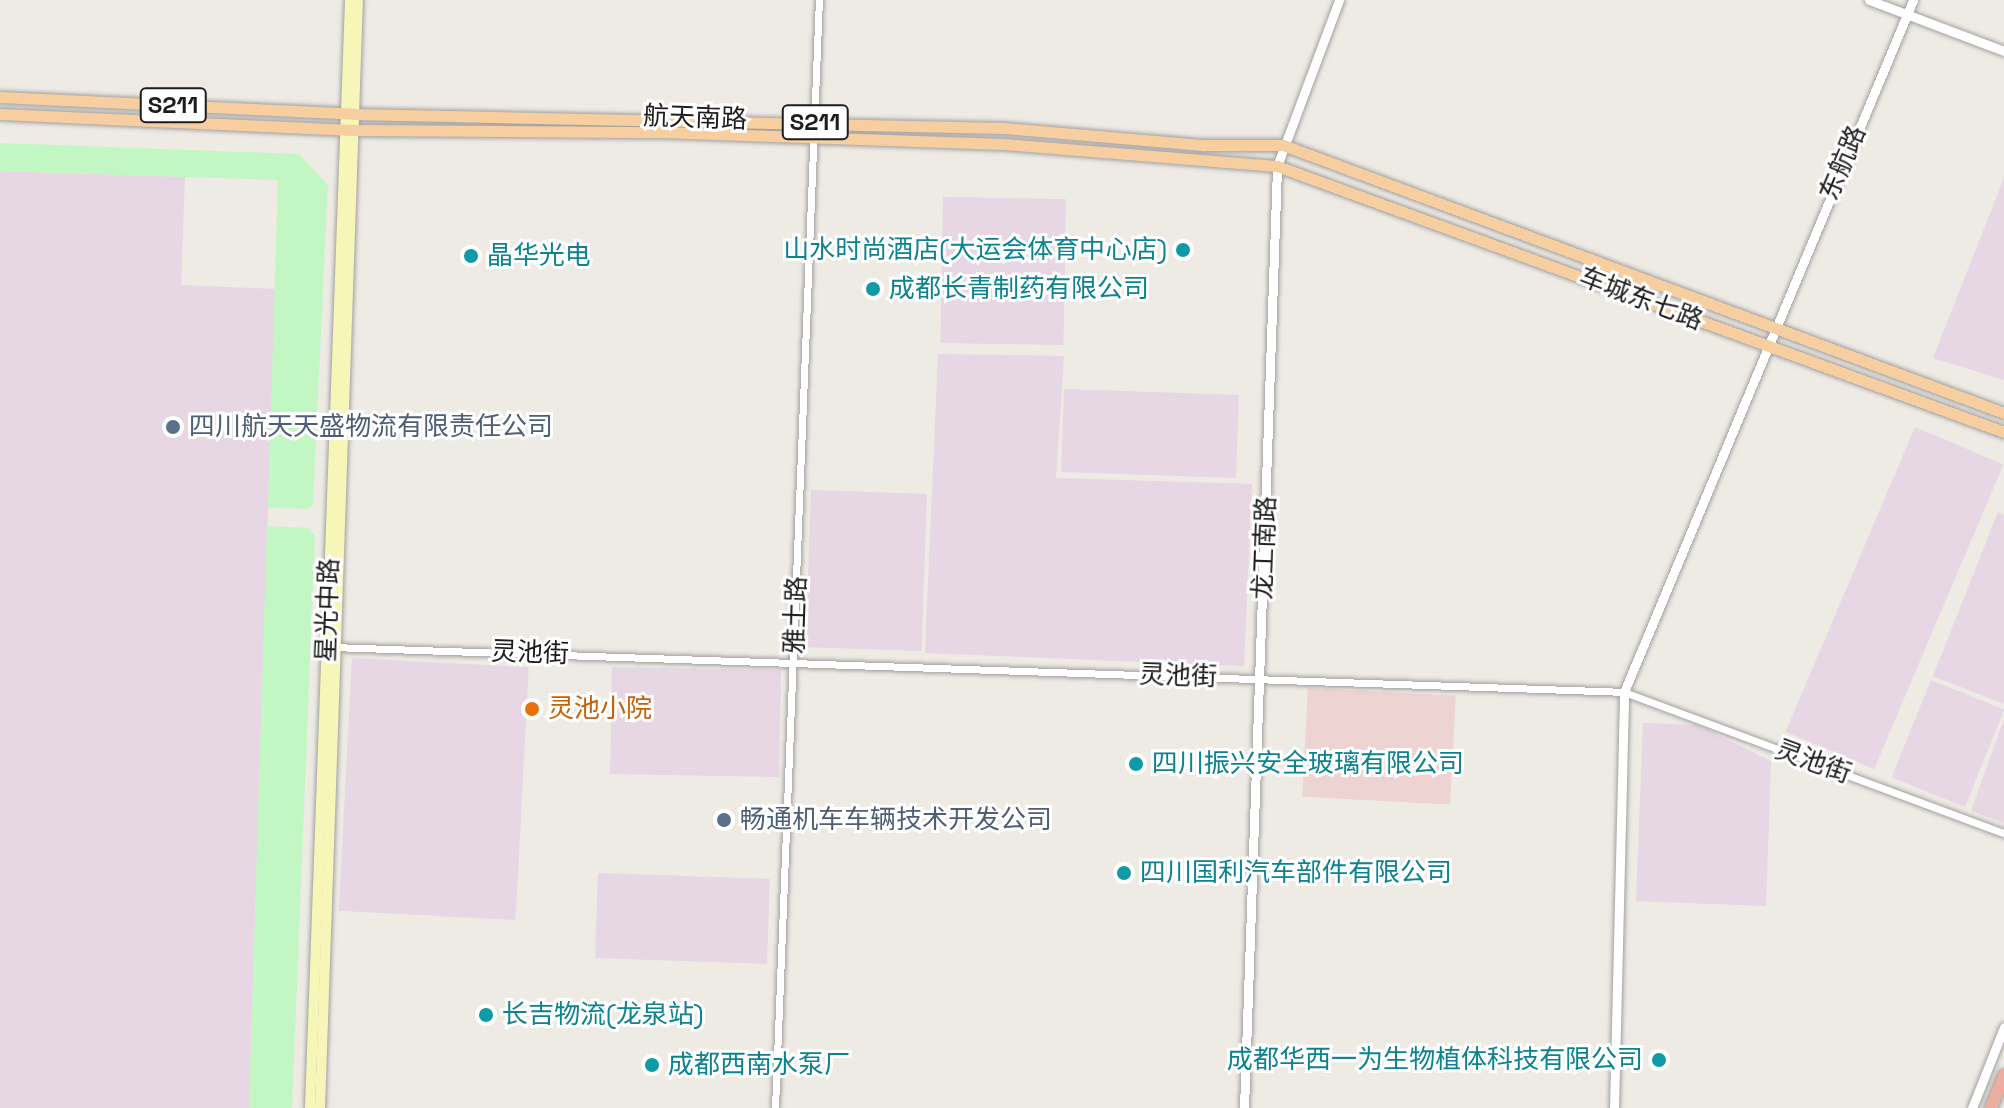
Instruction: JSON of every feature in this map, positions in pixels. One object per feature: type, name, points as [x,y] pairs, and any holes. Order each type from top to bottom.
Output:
[{"type":"highway","points":[[1991,1108],[2004,1076]]},
{"type":"main road","points":[[350,0],[350,113]]},
{"type":"main road","points":[[350,113],[358,0]]},
{"type":"main road","name":"S211","points":[[0,97],[350,113]]},
{"type":"main road","name":"航天南路","points":[[350,113],[813,122],[1283,145]]},
{"type":"main road","name":"星光中路","points":[[310,1108],[331,647],[350,113]]},
{"type":"main road","name":"S211","points":[[0,114],[349,130]]},
{"type":"main road","name":"航天南路","points":[[349,130],[813,137],[1003,144],[1277,166]]},
{"type":"main road","name":"车城东七路","points":[[1283,145],[2004,413]]},
{"type":"main road","name":"车城东七路","points":[[1277,166],[2004,432]]},
{"type":"main road","name":"星光中路","points":[[320,1108],[331,647]]},
{"type":"street","name":"雅土路","points":[[775,1108],[819,0]]},
{"type":"street","name":"龙工南路","points":[[1244,1108],[1277,166],[1339,0]]},
{"type":"street","points":[[1869,0],[2004,51]]},
{"type":"street","name":"东航路","points":[[1624,692],[1913,0]]},
{"type":"street","name":"灵池街","points":[[331,647],[1624,692],[2004,833]]},
{"type":"street","points":[[1614,1108],[1624,692]]},
{"type":"street","points":[[1972,1108],[2004,1027]]},
{"type":"shaded area","points":[[0,171],[185,177],[181,285],[275,289],[249,1108],[0,1108]]},
{"type":"shaded area","points":[[2004,178],[2004,380],[1933,358]]},
{"type":"shaded area","points":[[943,197],[1066,199],[1063,345],[940,343]]},
{"type":"shaded area","points":[[938,354],[1064,356],[1056,478],[1252,484],[1244,666],[925,653]]},
{"type":"shaded area","points":[[1064,389],[1239,395],[1236,478],[1061,472]]},
{"type":"shaded area","points":[[1915,427],[2003,465],[1874,769],[1786,732]]},
{"type":"shaded area","points":[[811,490],[927,494],[921,651],[806,647]]},
{"type":"shaded area","points":[[1998,512],[2004,515],[2004,704],[1933,676]]},
{"type":"shaded area","points":[[352,658],[529,667],[516,920],[339,911]]},
{"type":"shaded area","points":[[612,667],[781,670],[779,777],[610,774]]},
{"type":"shaded area","points":[[1931,680],[2004,709],[1965,807],[1892,777]]},
{"type":"shaded area","points":[[1308,688],[1456,696],[1450,805],[1302,797]]},
{"type":"shaded area","points":[[2004,719],[2004,823],[1971,811]]},
{"type":"shaded area","points":[[1643,723],[1698,725],[1771,761],[1766,906],[1636,901]]},
{"type":"shaded area","points":[[598,873],[770,879],[767,964],[595,958]]},
{"type":"green space","points":[[0,143],[299,154],[328,185],[313,504],[308,509],[268,507],[278,180],[0,171]]},
{"type":"green space","points":[[267,526],[308,528],[315,536],[292,1108],[249,1108]]},
{"type":"place","name":"山水时尚酒店(大运会体育中心店)","points":[[1183,250]]},
{"type":"place","name":"晶华光电","points":[[471,256]]},
{"type":"place","name":"成都长青制药有限公司","points":[[873,289]]},
{"type":"place","name":"四川航天天盛物流有限责任公司","points":[[173,427]]},
{"type":"place","name":"灵池小院","points":[[532,709]]},
{"type":"place","name":"四川振兴安全玻璃有限公司","points":[[1136,764]]},
{"type":"place","name":"畅通机车车辆技术开发公司","points":[[724,820]]},
{"type":"place","name":"四川国利汽车部件有限公司","points":[[1124,873]]},
{"type":"place","name":"长吉物流(龙泉站)","points":[[486,1015]]},
{"type":"place","name":"成都华西一为生物植体科技有限公司","points":[[1659,1060]]},
{"type":"place","name":"成都西南水泵厂","points":[[652,1065]]}]
